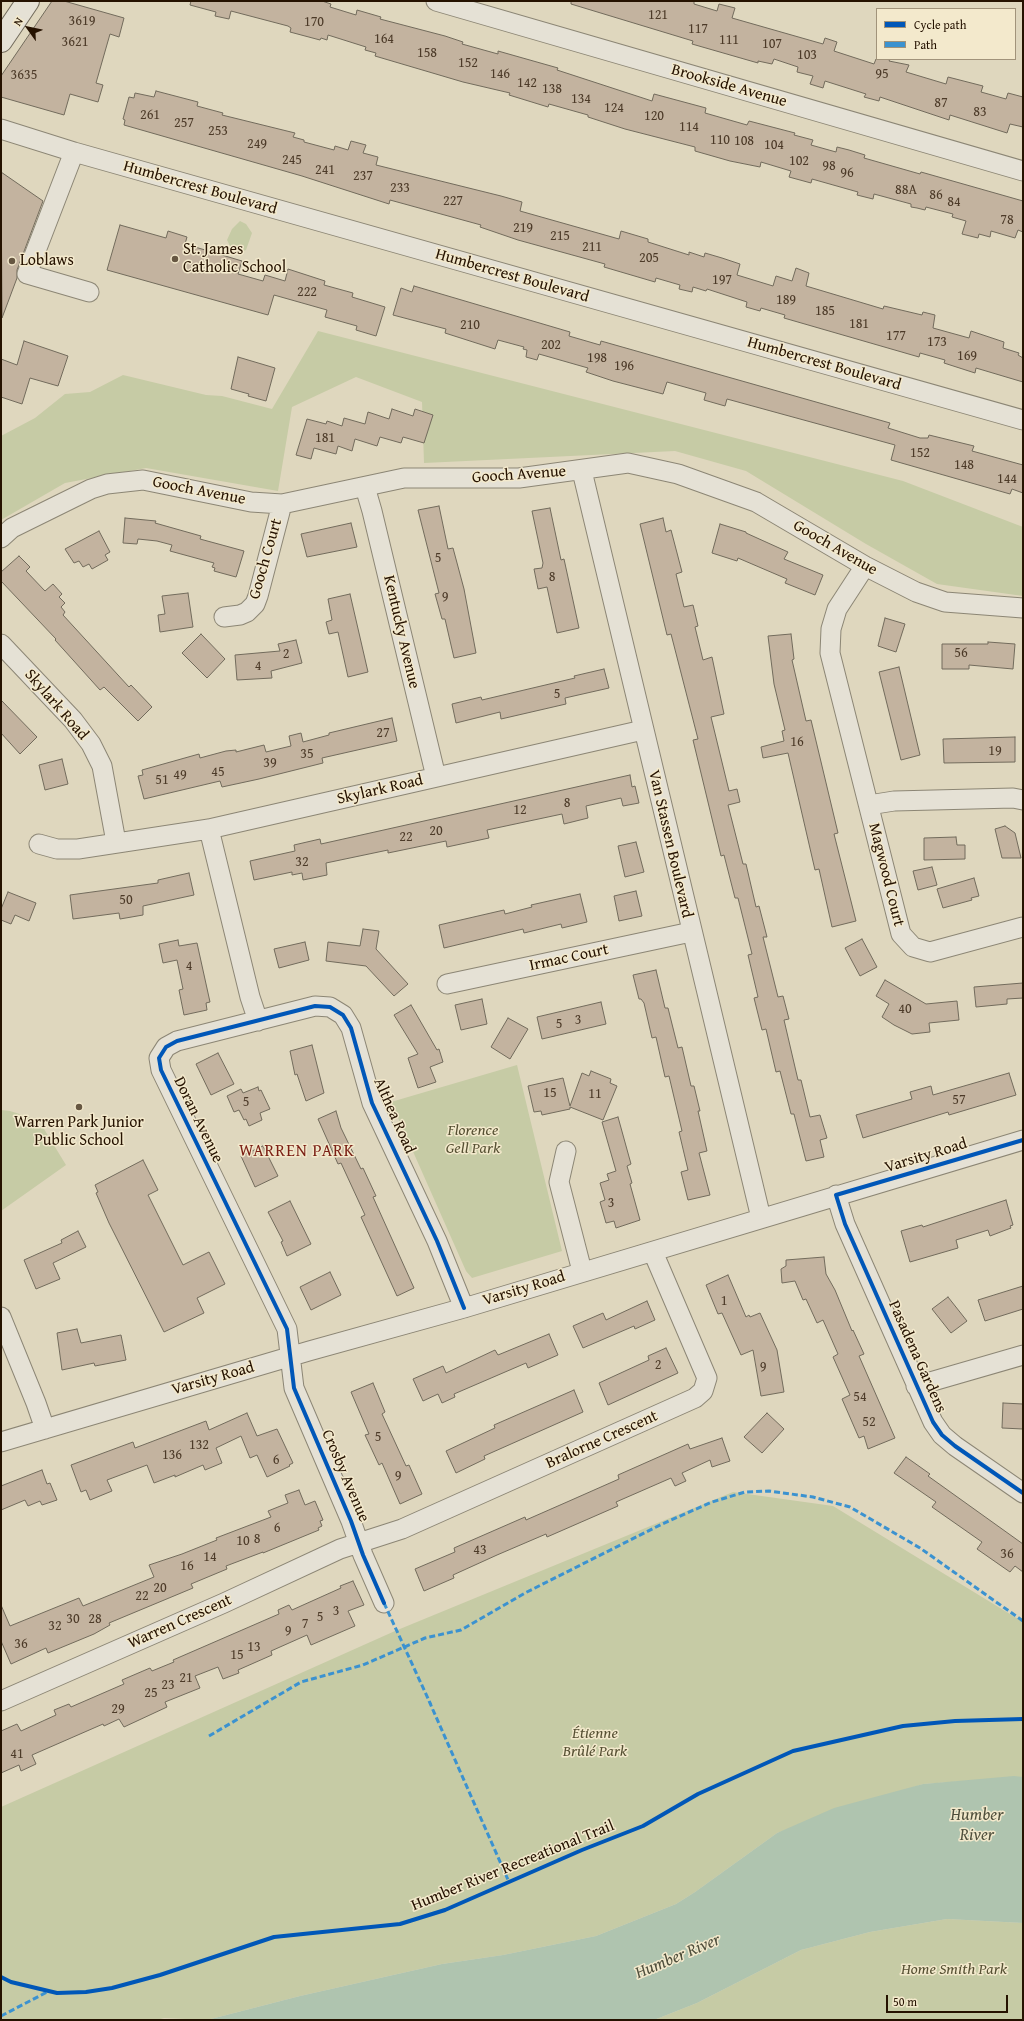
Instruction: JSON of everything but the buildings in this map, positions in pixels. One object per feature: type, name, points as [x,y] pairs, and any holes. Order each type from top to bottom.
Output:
[{"type":"main road","points":[[1,41],[28,1]]},
{"type":"street","name":"Brookside Avenue","points":[[436,1],[1023,171]]},
{"type":"street","name":"Humbercrest Boulevard","points":[[1,129],[74,152],[1023,420]]},
{"type":"street","points":[[74,152],[27,274],[89,292]]},
{"type":"street","name":"Gooch Avenue","points":[[1,538],[12,528],[91,489],[107,484],[143,480],[251,502],[282,504],[365,488],[404,478],[519,478],[582,471],[628,463],[678,474],[756,502],[865,566],[916,592],[945,602],[1023,608]]},
{"type":"street","name":"Van Stassen Boulevard","points":[[582,471],[691,932],[761,1218]]},
{"type":"street","name":"Kentucky Avenue","points":[[365,488],[374,518],[436,777]]},
{"type":"street","name":"Gooch Court","points":[[224,617],[244,614],[255,604],[282,504]]},
{"type":"street","name":"Magwood Court","points":[[865,566],[837,609],[829,639],[830,653],[899,930],[909,944],[921,950],[935,952],[1023,927]]},
{"type":"street","name":"Skylark Road","points":[[1,644],[73,720],[91,744],[102,766],[116,842]]},
{"type":"street","name":"Skylark Road","points":[[39,844],[57,849],[68,849],[209,829],[643,730]]},
{"type":"street","name":"Magwood Court","points":[[868,805],[902,801],[1013,798],[1023,800]]},
{"type":"street","points":[[209,829],[250,997],[258,1021]]},
{"type":"street","name":"Irmac Court","points":[[447,984],[691,932]]},
{"type":"street","name":"Althea Road","points":[[258,1021],[320,1006],[334,1009],[346,1019],[351,1028],[372,1103],[437,1241],[464,1308]]},
{"type":"street","name":"Doran Avenue","points":[[258,1021],[172,1042],[161,1054],[159,1066],[287,1329],[290,1357]]},
{"type":"street","name":"Varsity Road","points":[[1,1442],[290,1357],[464,1308],[582,1271],[653,1252],[836,1195],[1023,1140]]},
{"type":"street","points":[[566,1151],[559,1182],[582,1271]]},
{"type":"street","name":"Pasadena Gardens","points":[[836,1195],[845,1224],[933,1422],[942,1435],[955,1446],[1023,1493]]},
{"type":"street","name":"Bralorne Crescent","points":[[359,1543],[409,1526],[700,1395],[706,1386],[707,1378],[653,1252]]},
{"type":"street","points":[[1,1317],[45,1429]]},
{"type":"street","points":[[916,1386],[1023,1355]]},
{"type":"street","name":"Crosby Avenue","points":[[290,1357],[294,1388],[351,1521],[384,1603]]},
{"type":"street","name":"Warren Crescent","points":[[1,1701],[224,1603],[340,1549],[359,1543]]},
{"type":"green space","points":[[240,221],[246,224],[252,233],[246,250],[242,252],[234,251],[227,240],[232,229]]},
{"type":"green space","points":[[318,331],[903,481],[1023,527],[1023,596],[937,584],[866,544],[746,471],[675,451],[424,463],[422,402],[356,377],[292,407],[278,491],[146,468],[65,483],[1,520],[1,436],[35,418],[65,394],[90,392],[123,375],[206,395],[222,396],[272,409]]},
{"type":"green space","name":"Florence Gell Park","points":[[517,1065],[562,1251],[472,1278],[466,1271],[391,1102]]},
{"type":"green space","points":[[1,1110],[10,1111],[29,1117],[44,1129],[66,1165],[1,1211]]},
{"type":"green space","name":"Étienne Brûlé Park","points":[[733,1492],[833,1506],[1023,1622],[1023,1777],[923,1784],[777,1833],[676,1904],[596,1936],[503,1955],[442,1964],[300,1996],[207,2020],[164,2018],[157,2020],[1,2020],[1,1807],[395,1631]]},
{"type":"green space","name":"Home Smith Park","points":[[947,1919],[1023,1923],[1023,2020],[654,2020],[697,2003],[801,1950],[870,1932]]},
{"type":"water","name":"Humber River","points":[[1014,1776],[1023,1777],[1023,1923],[947,1919],[870,1932],[801,1950],[697,2003],[654,2020],[207,2020],[300,1996],[442,1964],[503,1955],[596,1936],[676,1904],[777,1833],[834,1808],[923,1784]]},
{"type":"marked path","points":[[209,1736],[301,1682],[363,1665],[425,1638],[461,1630],[525,1593],[662,1524],[712,1502],[745,1492],[769,1491],[813,1497],[850,1507],[920,1548],[1023,1621]]},
{"type":"marked path","points":[[384,1603],[431,1705]]},
{"type":"marked path","points":[[429,1701],[509,1882]]},
{"type":"marked path","points":[[1,2016],[49,1991]]},
{"type":"cycle path","points":[[384,1603],[363,1555],[351,1521],[294,1388],[287,1329],[161,1070],[159,1058],[166,1047],[177,1041],[315,1006],[330,1007],[343,1015],[351,1028],[372,1103],[437,1241],[464,1308]]},
{"type":"cycle path","points":[[1023,1140],[836,1195],[845,1224],[933,1422],[942,1435],[955,1446],[1023,1493]]},
{"type":"cycle path","name":"Humber River Recreational Trail","points":[[1,1977],[11,1982],[57,1993],[86,1992],[112,1988],[160,1975],[274,1937],[400,1924],[445,1910],[582,1850],[643,1826],[698,1794],[793,1751],[903,1726],[955,1721],[1023,1719]]},
{"type":"place","name":"St. James Catholic School","points":[[175,259]]},
{"type":"place","name":"Loblaws","points":[[12,261]]},
{"type":"place","name":"Warren Park Junior Public School","points":[[79,1107]]},
{"type":"district","name":"WARREN PARK","points":[[297,1152]]}]
